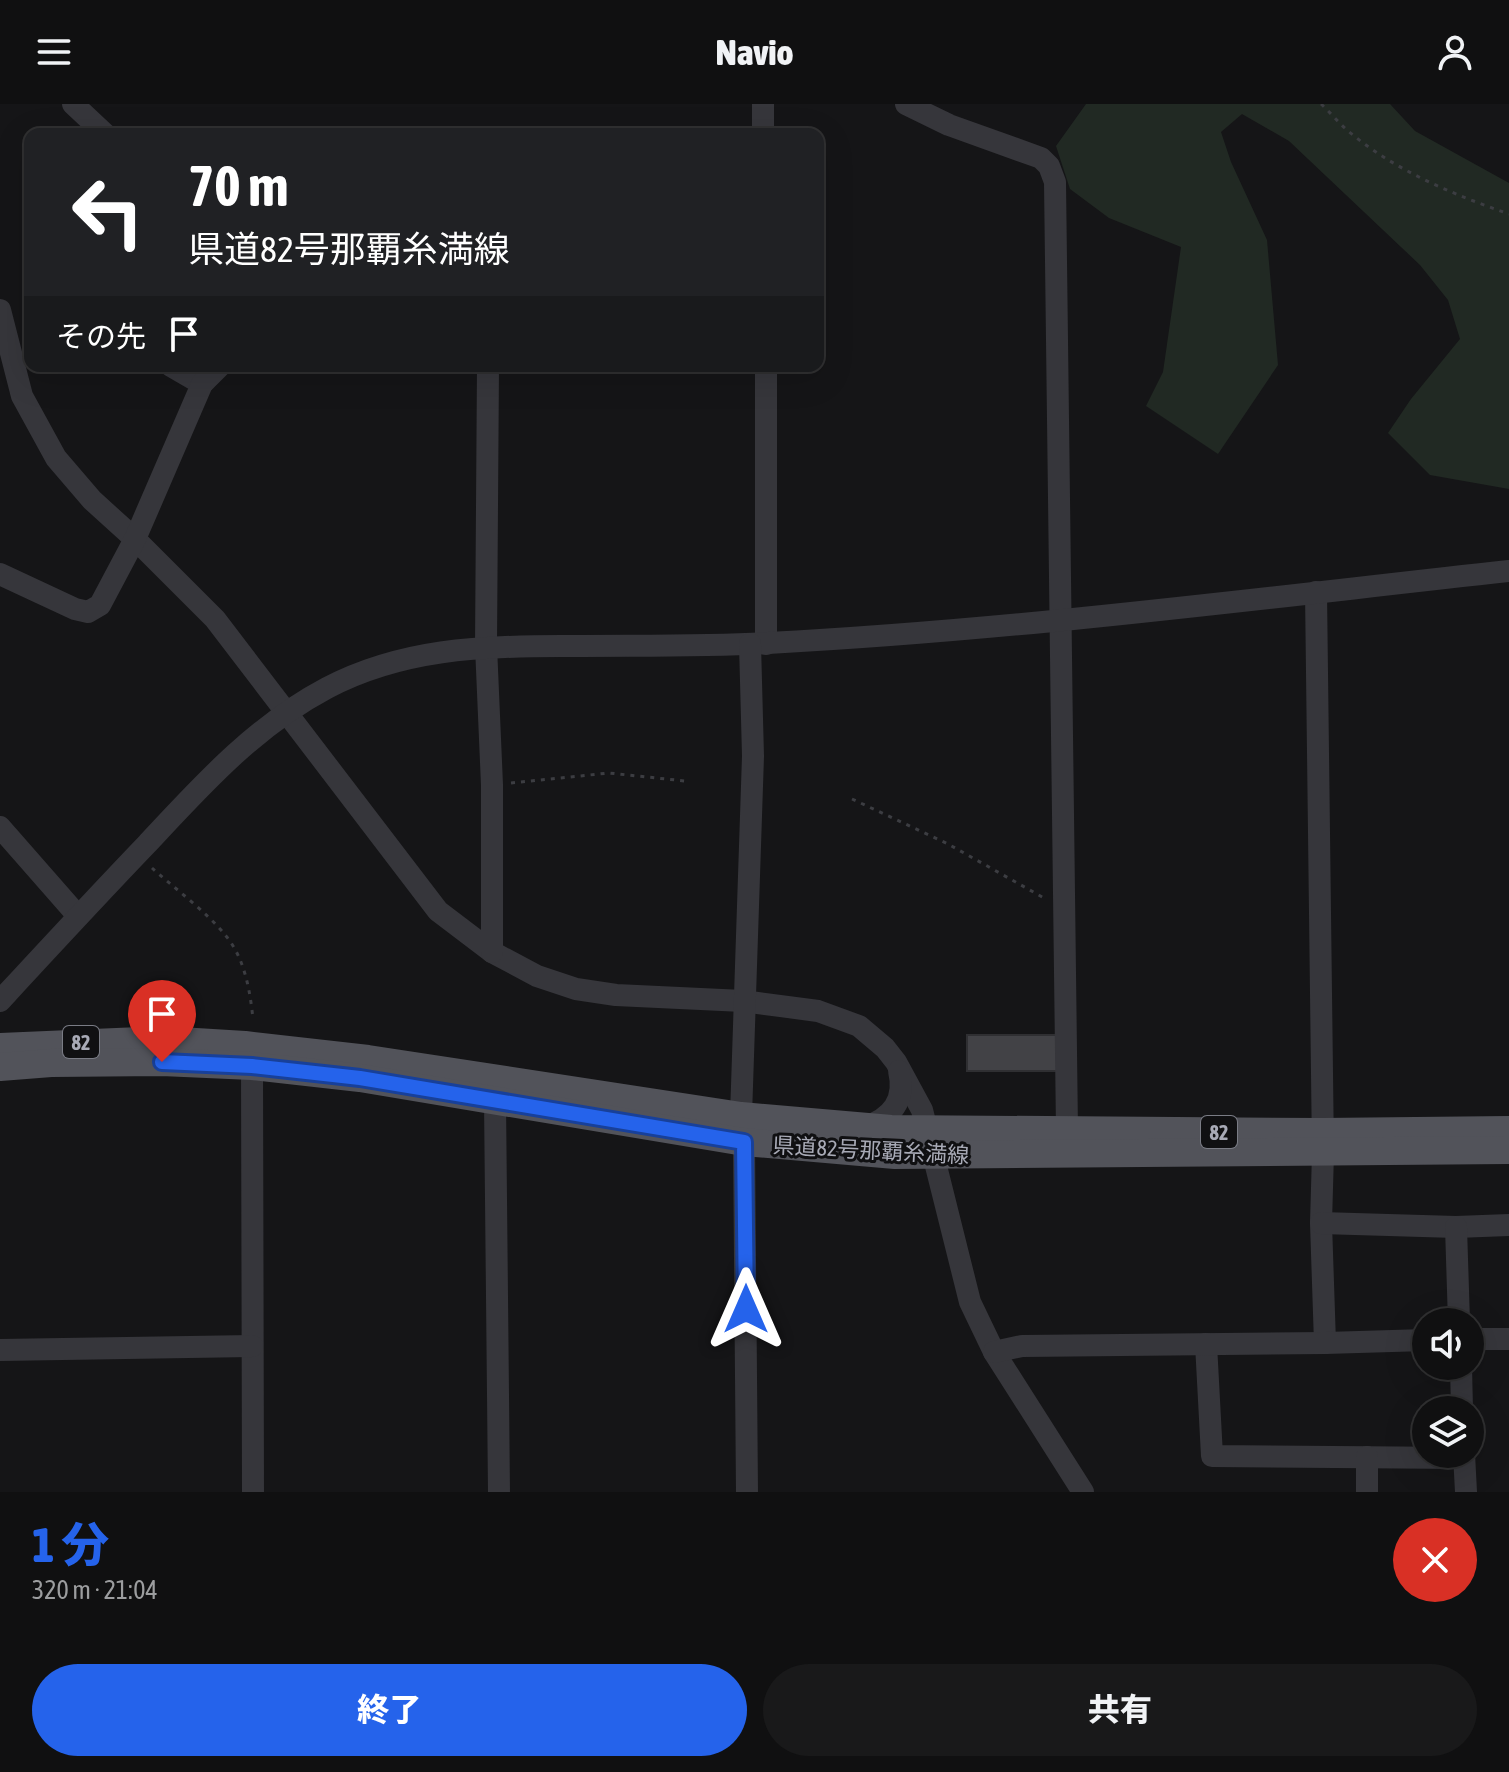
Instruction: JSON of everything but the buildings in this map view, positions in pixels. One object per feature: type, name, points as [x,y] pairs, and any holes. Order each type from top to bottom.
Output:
[{"type":"main road","name":"県道82号那覇糸満線","points":[[0,1067],[245,1045],[368,1059],[895,1155],[932,1143],[1067,1130],[1509,1150]]},
{"type":"main road","name":"県道82号那覇糸満線","points":[[0,1047],[162,1051],[252,1066],[360,1078],[495,1101],[743,1129],[865,1127],[932,1143],[1322,1143],[1509,1130]]},
{"type":"street","points":[[73,104],[99,128]]},
{"type":"street","points":[[763,104],[763,128]]},
{"type":"street","points":[[906,104],[949,125],[1041,158],[1049,166],[1055,182],[1067,1130]]},
{"type":"street","points":[[0,310],[22,396],[56,458],[92,500],[215,619],[438,911],[492,952],[537,976],[576,989],[616,995],[793,1006],[841,1018],[859,1026],[885,1048],[917,1099],[932,1143],[970,1302],[994,1352],[1083,1492]]},
{"type":"street","points":[[181,372],[202,384]]},
{"type":"street","points":[[0,574],[75,609],[88,612],[100,605],[135,539],[202,384],[214,372]]},
{"type":"street","points":[[488,372],[486,646],[492,785],[492,952]]},
{"type":"street","points":[[747,1492],[743,1001],[766,372]]},
{"type":"street","points":[[0,1001],[208,779],[253,737],[286,712],[331,686],[393,661],[486,646],[758,644],[1060,621],[1509,571]]},
{"type":"street","points":[[1316,592],[1321,1223],[1325,1343]]},
{"type":"street","points":[[0,827],[78,916]]},
{"type":"street","points":[[865,1127],[896,1108],[902,1084],[896,1062]]},
{"type":"street","points":[[252,1066],[253,1492]]},
{"type":"street","points":[[495,1101],[499,1492]]},
{"type":"street","points":[[1321,1223],[1456,1227],[1509,1225]]},
{"type":"street","points":[[1456,1227],[1459,1308]]},
{"type":"street","points":[[1484,1339],[1509,1339]]},
{"type":"street","points":[[994,1352],[1022,1346],[1412,1340]]},
{"type":"street","points":[[1206,1344],[1212,1456],[1412,1457]]},
{"type":"street","points":[[0,1350],[252,1346]]},
{"type":"street","points":[[1367,1457],[1367,1492]]},
{"type":"street","points":[[1465,1468],[1466,1492]]},
{"type":"path","points":[[1321,104],[1353,136],[1407,171],[1459,196],[1509,214]]},
{"type":"path","points":[[492,785],[609,773],[685,781]]},
{"type":"path","points":[[852,799],[948,844],[1064,909]]},
{"type":"path","points":[[137,854],[227,936],[242,963],[253,1019]]},
{"type":"shaded area","points":[[1086,104],[1390,104],[1415,131],[1509,183],[1509,489],[1430,475],[1388,433],[1411,399],[1460,339],[1448,300],[1420,265],[1289,141],[1242,114],[1221,132],[1231,162],[1267,240],[1278,365],[1218,454],[1146,406],[1163,372],[1181,247],[1109,218],[1070,189],[1056,146]]},
{"type":"route","points":[[162,1062],[252,1066],[360,1078],[744,1142],[746,1309]]}]
